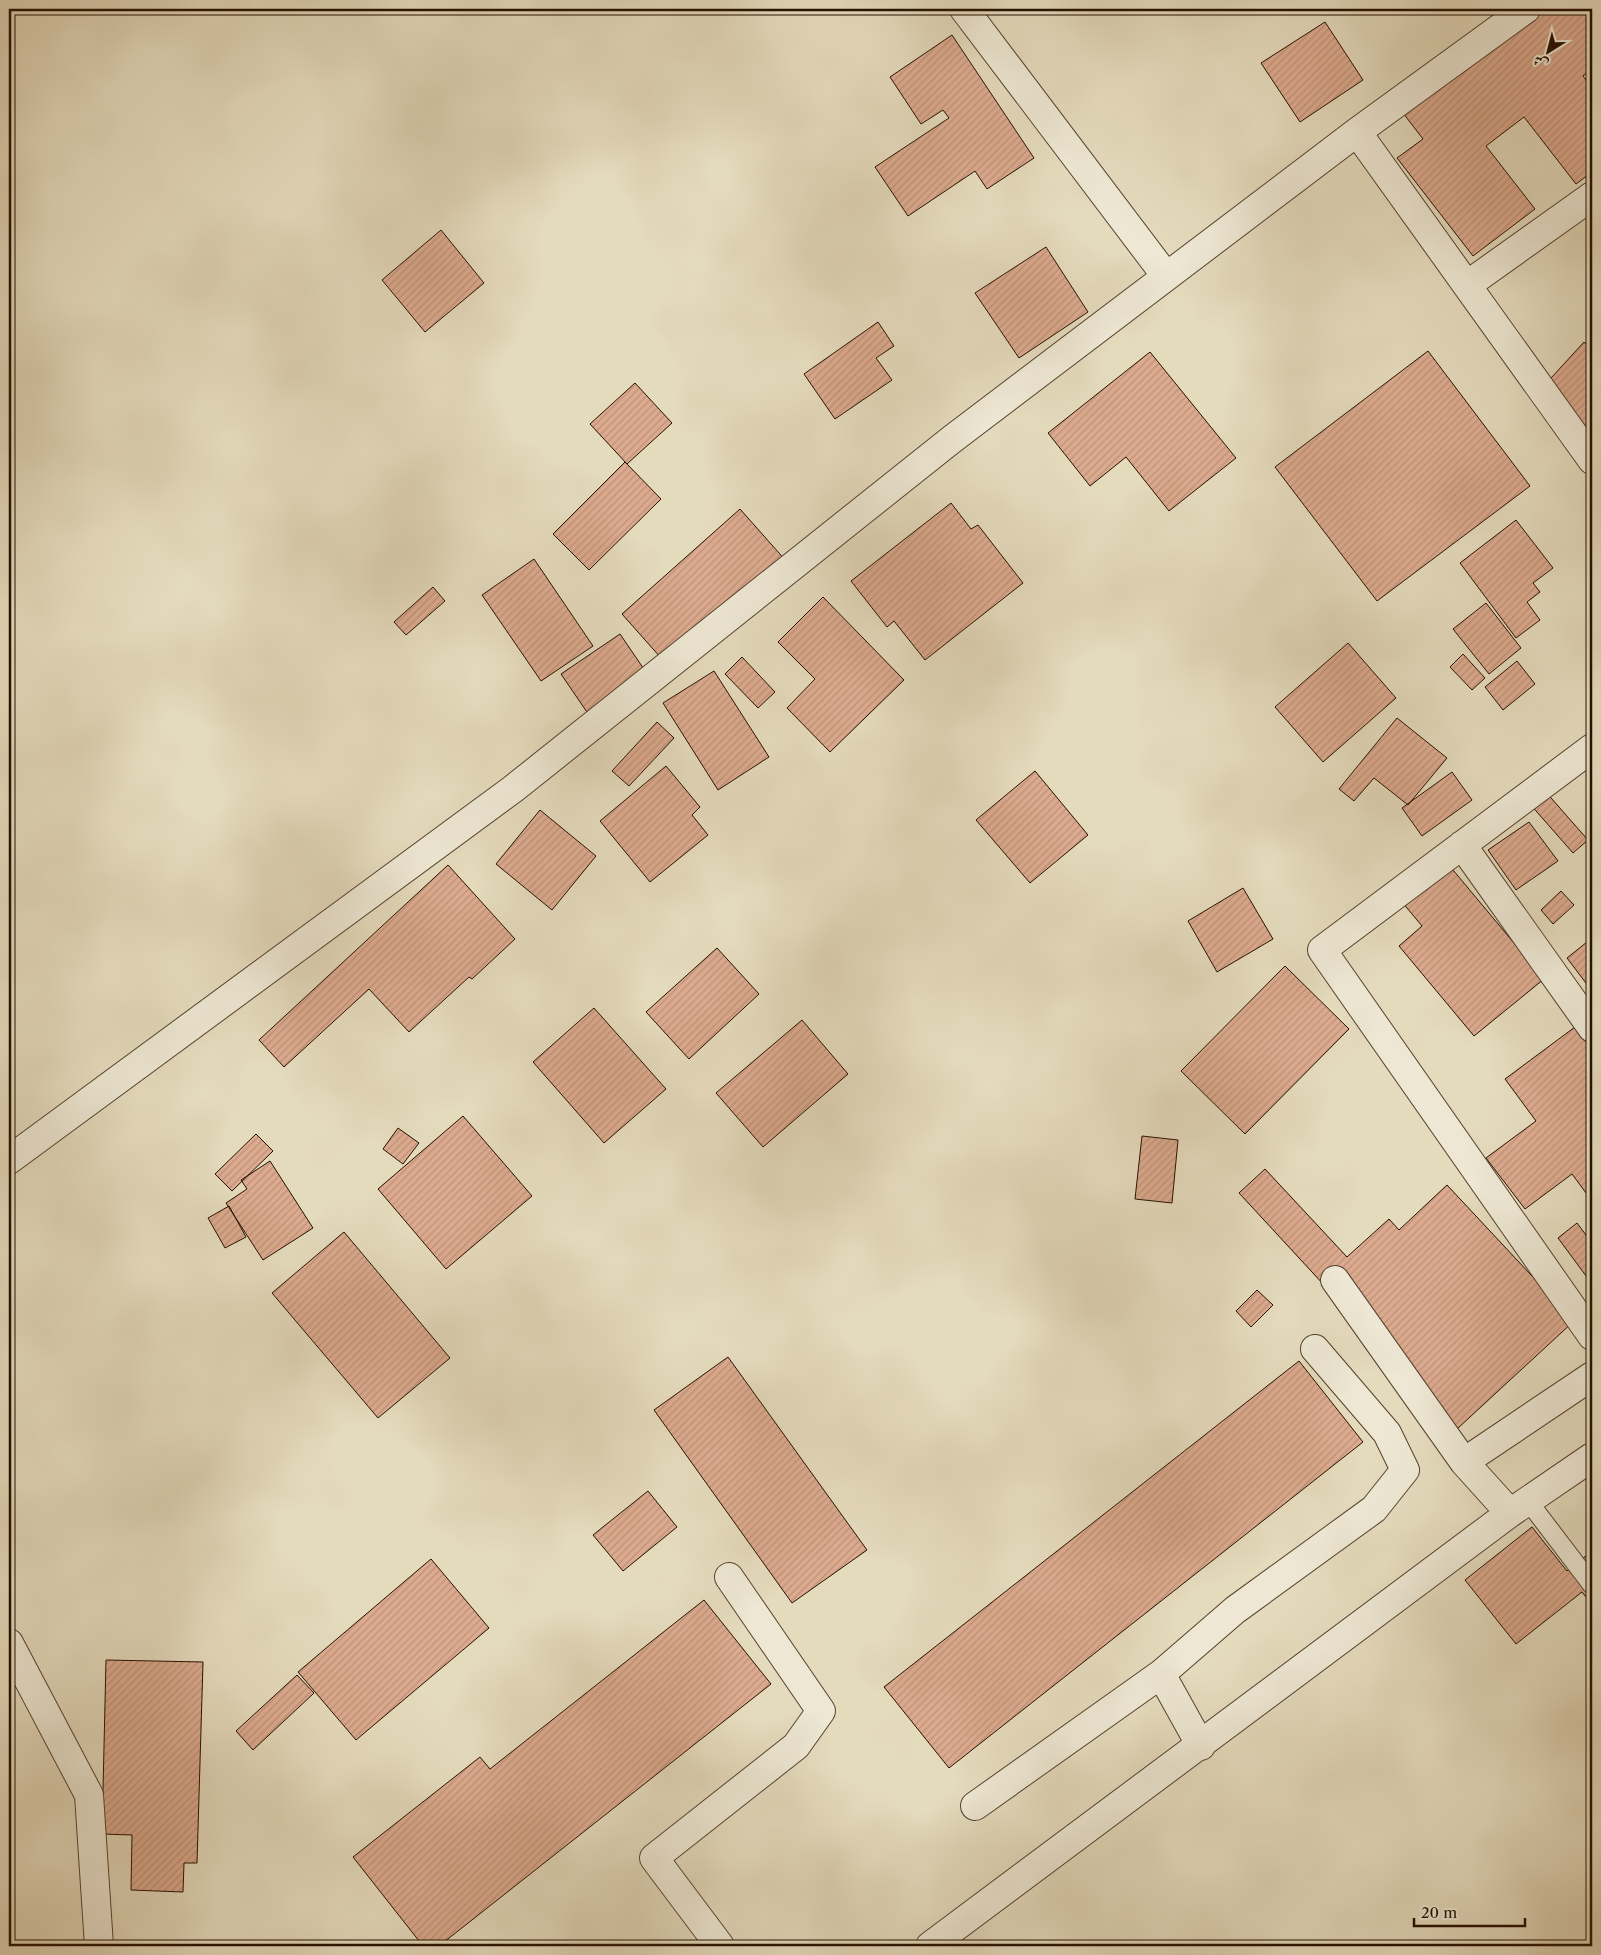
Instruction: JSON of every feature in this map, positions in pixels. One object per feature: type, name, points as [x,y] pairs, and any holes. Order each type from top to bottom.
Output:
[{"type":"street","points":[[964,9],[1166,276]]},
{"type":"street","points":[[9,1160],[513,789],[951,440],[1357,132],[1526,9]]},
{"type":"street","points":[[1357,132],[1467,286],[1588,445]]},
{"type":"street","points":[[1467,286],[1592,196]]},
{"type":"street","points":[[1592,748],[1322,950],[1592,1336]]},
{"type":"street","points":[[1462,845],[1592,1028]]},
{"type":"street","points":[[1335,1280],[1464,1462],[1519,1507]]},
{"type":"street","points":[[975,1806],[1161,1674],[1235,1610],[1374,1509],[1405,1470],[1387,1433],[1315,1349]]},
{"type":"street","points":[[1464,1462],[1592,1376]]},
{"type":"street","points":[[930,1946],[1201,1746],[1519,1507],[1592,1457]]},
{"type":"street","points":[[720,1946],[654,1858],[796,1746],[821,1710],[729,1577]]},
{"type":"street","points":[[9,1643],[89,1796],[99,1946]]},
{"type":"street","points":[[1161,1674],[1201,1746]]},
{"type":"lane","points":[[1519,1507],[1592,1585]]},
{"type":"building","points":[[1539,9],[1592,9],[1592,69],[1583,76],[1592,88],[1592,172],[1576,184],[1524,117],[1486,146],[1535,209],[1473,256],[1397,158],[1423,139],[1403,113]]},
{"type":"building","points":[[1325,22],[1363,80],[1300,122],[1261,63]]},
{"type":"building","points":[[952,35],[1034,158],[987,189],[975,171],[908,216],[875,167],[949,118],[943,110],[921,124],[890,77]]},
{"type":"building","points":[[441,230],[484,283],[425,332],[382,280]]},
{"type":"building","points":[[1046,247],[1088,312],[1019,358],[975,293]]},
{"type":"building","points":[[878,322],[894,346],[876,358],[892,380],[835,419],[804,374]]},
{"type":"building","points":[[1584,342],[1592,350],[1592,425],[1587,431],[1541,389]]},
{"type":"building","points":[[1428,351],[1530,486],[1377,601],[1275,467]]},
{"type":"building","points":[[1150,352],[1236,458],[1169,511],[1126,457],[1090,486],[1048,433]]},
{"type":"building","points":[[635,383],[672,423],[627,464],[590,424]]},
{"type":"building","points":[[625,462],[661,499],[589,570],[553,534]]},
{"type":"building","points":[[951,503],[971,529],[978,525],[1023,583],[925,660],[894,621],[887,627],[851,581]]},
{"type":"building","points":[[740,509],[787,562],[669,667],[622,614]]},
{"type":"building","points":[[1516,520],[1553,568],[1533,583],[1540,592],[1527,602],[1540,620],[1516,638],[1460,563]]},
{"type":"building","points":[[534,559],[593,646],[541,681],[482,595]]},
{"type":"building","points":[[433,587],[445,601],[406,635],[394,622]]},
{"type":"building","points":[[823,597],[904,680],[830,752],[787,708],[815,679],[778,642]]},
{"type":"building","points":[[1486,603],[1521,648],[1489,674],[1453,629]]},
{"type":"building","points":[[620,634],[652,681],[593,721],[561,674]]},
{"type":"building","points":[[1348,643],[1396,698],[1323,762],[1275,707]]},
{"type":"building","points":[[1463,654],[1485,678],[1472,690],[1450,667]]},
{"type":"building","points":[[742,657],[775,692],[758,708],[725,674]]},
{"type":"building","points":[[1517,661],[1535,684],[1503,710],[1485,687]]},
{"type":"building","points":[[714,671],[769,757],[718,790],[663,703]]},
{"type":"building","points":[[1397,718],[1447,758],[1408,805],[1374,778],[1354,801],[1339,789]]},
{"type":"building","points":[[657,722],[674,738],[629,786],[612,771]]},
{"type":"building","points":[[666,766],[700,807],[692,815],[708,835],[650,882],[600,821]]},
{"type":"building","points":[[1035,771],[1088,835],[1030,883],[976,820]]},
{"type":"building","points":[[1452,772],[1472,800],[1422,836],[1402,808]]},
{"type":"building","points":[[1537,782],[1588,840],[1573,853],[1522,795]]},
{"type":"building","points":[[540,810],[596,856],[552,910],[496,864]]},
{"type":"building","points":[[1529,822],[1558,861],[1516,890],[1488,850]]},
{"type":"building","points":[[1438,852],[1544,979],[1474,1036],[1399,946],[1422,926],[1392,890]]},
{"type":"building","points":[[448,865],[515,939],[472,979],[469,977],[409,1032],[369,989],[284,1067],[259,1040]]},
{"type":"building","points":[[1243,888],[1273,939],[1217,972],[1188,921]]},
{"type":"building","points":[[1561,891],[1574,905],[1553,924],[1541,910]]},
{"type":"building","points":[[1592,938],[1592,991],[1567,958]]},
{"type":"building","points":[[717,948],[759,994],[689,1059],[646,1012]]},
{"type":"building","points":[[1285,966],[1349,1029],[1245,1134],[1181,1071]]},
{"type":"building","points":[[594,1008],[666,1089],[604,1143],[533,1062]]},
{"type":"building","points":[[802,1020],[848,1074],[763,1147],[716,1093]]},
{"type":"building","points":[[1575,1027],[1592,1050],[1592,1201],[1572,1174],[1525,1209],[1486,1158],[1536,1121],[1505,1079]]},
{"type":"building","points":[[463,1116],[532,1196],[446,1269],[378,1189]]},
{"type":"building","points":[[398,1128],[419,1143],[403,1164],[383,1149]]},
{"type":"building","points":[[256,1134],[273,1151],[232,1191],[215,1174]]},
{"type":"building","points":[[1142,1136],[1178,1140],[1172,1203],[1135,1199]]},
{"type":"building","points":[[270,1161],[313,1228],[263,1260],[226,1203],[247,1189],[241,1180]]},
{"type":"building","points":[[1265,1169],[1347,1257],[1389,1219],[1399,1230],[1447,1185],[1574,1321],[1457,1429],[1239,1193]]},
{"type":"building","points":[[229,1206],[246,1237],[225,1248],[208,1218]]},
{"type":"building","points":[[1577,1223],[1589,1239],[1592,1237],[1592,1284],[1558,1238]]},
{"type":"building","points":[[344,1232],[450,1358],[378,1418],[272,1293]]},
{"type":"building","points":[[1257,1290],[1273,1305],[1251,1327],[1236,1311]]},
{"type":"building","points":[[728,1357],[867,1550],[792,1603],[654,1410]]},
{"type":"building","points":[[1299,1361],[1363,1442],[949,1768],[884,1687]]},
{"type":"building","points":[[648,1491],[677,1527],[623,1571],[593,1535]]},
{"type":"building","points":[[1532,1527],[1567,1571],[1592,1551],[1592,1605],[1582,1592],[1516,1644],[1465,1580]]},
{"type":"building","points":[[431,1559],[489,1628],[356,1740],[298,1672]]},
{"type":"building","points":[[704,1600],[771,1684],[439,1946],[423,1946],[353,1857],[480,1757],[490,1769]]},
{"type":"building","points":[[106,1660],[203,1662],[197,1863],[184,1863],[183,1892],[131,1890],[132,1835],[102,1834]]},
{"type":"building","points":[[297,1675],[314,1693],[253,1750],[236,1731]]}]
